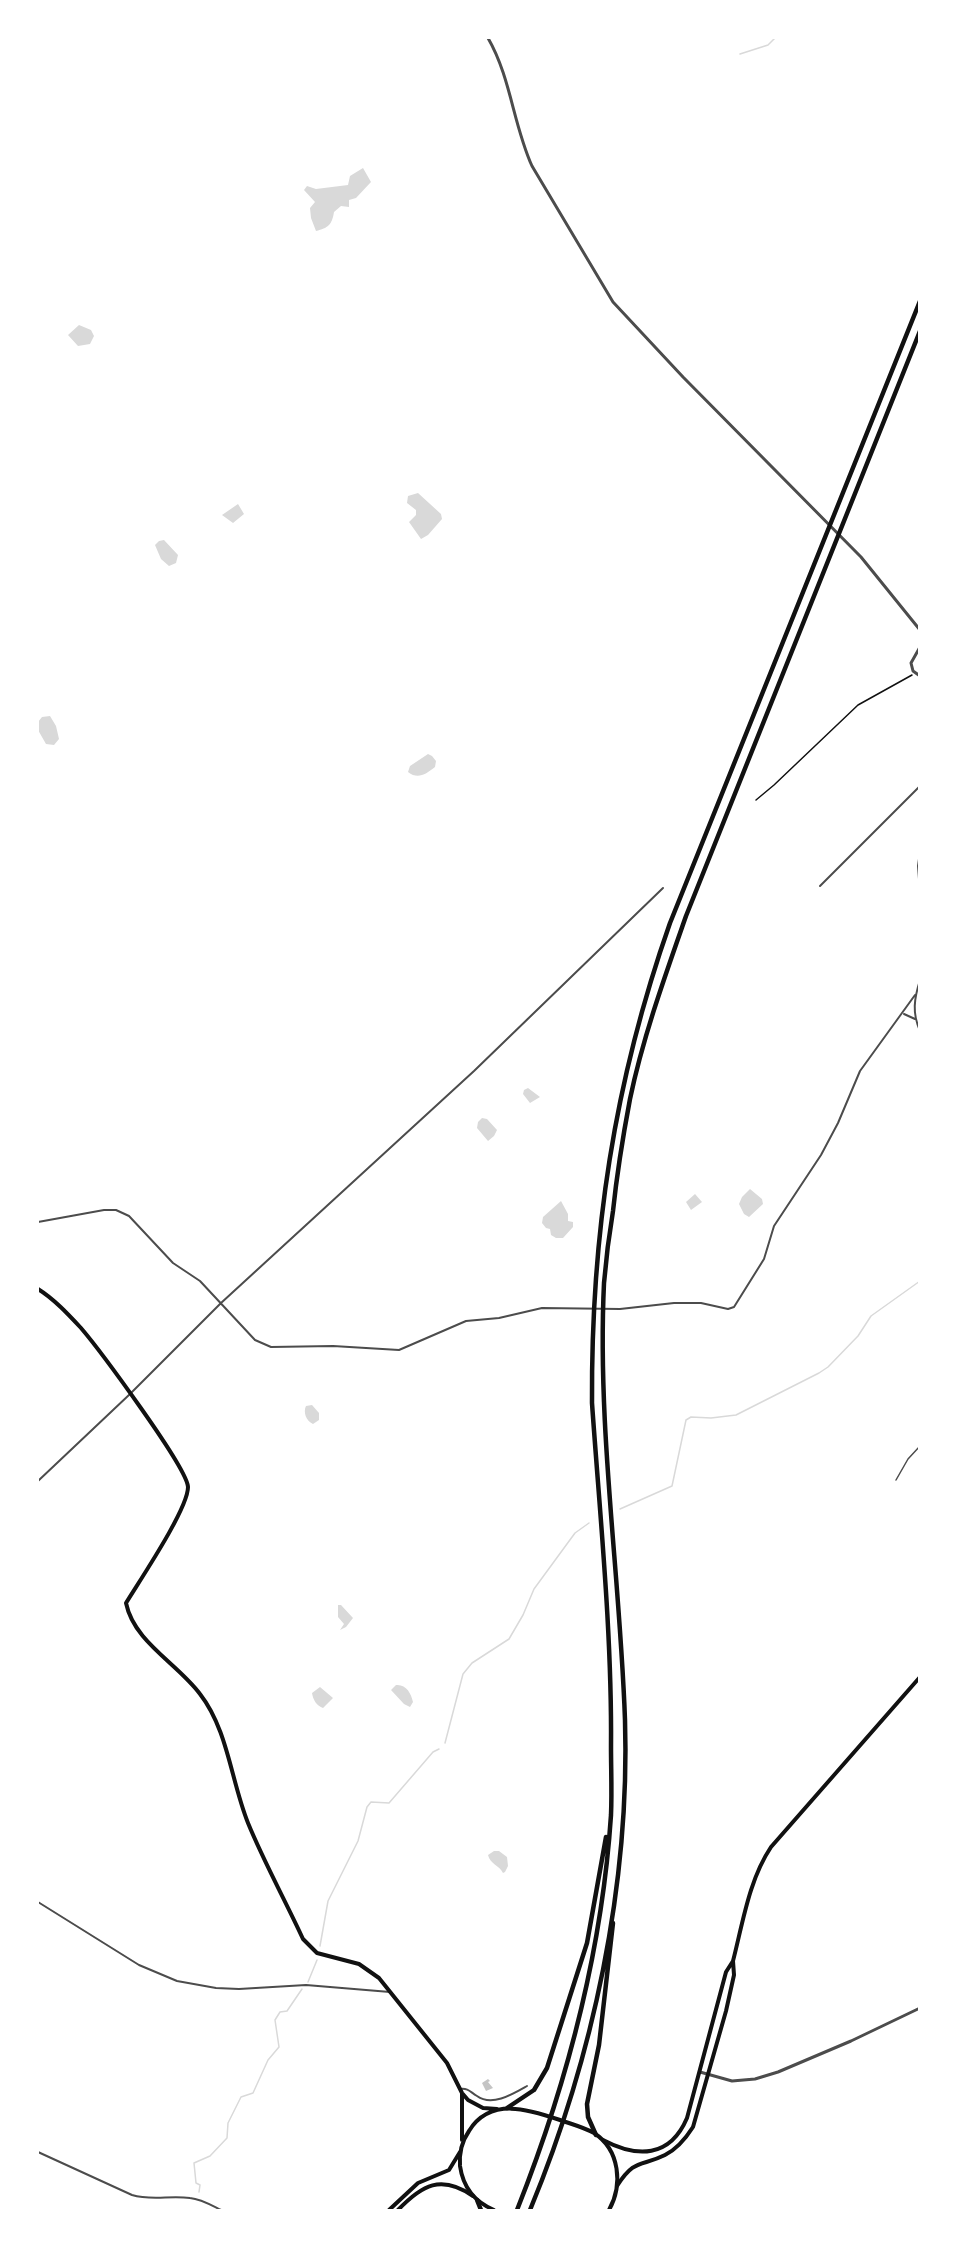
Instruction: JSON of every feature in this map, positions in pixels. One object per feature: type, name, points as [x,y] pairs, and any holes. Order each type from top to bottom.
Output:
[{"type":"highway","points":[[517,2211],[559,2094],[591,1966],[602,1898],[611,1814],[612,1676],[592,1402],[593,1301],[610,1148],[647,992],[692,866],[920,301]]},
{"type":"highway","points":[[596,2134],[588,2117],[587,2104],[600,2035],[613,1934],[623,1798],[625,1723],[603,1404],[603,1323],[607,1251],[618,1168],[631,1097],[663,981],[690,904],[920,331]]},
{"type":"highway","points":[[507,2108],[534,2091],[548,2068],[587,1943],[611,1814]]},
{"type":"highway","points":[[530,2211],[565,2112],[592,2021],[603,1970],[615,1890]]},
{"type":"highway","points":[[475,2198],[482,2211]]},
{"type":"main road","points":[[38,1288],[50,1296],[81,1329],[130,1394],[185,1476],[188,1486],[183,1506],[126,1603],[129,1617],[137,1630],[193,1685],[209,1707],[217,1724],[248,1821],[303,1939],[317,1953],[359,1964],[379,1978],[447,2062],[461,2091],[477,2106],[534,2111],[596,2134],[615,2161],[617,2186],[610,2210]]},
{"type":"main road","points":[[602,2140],[623,2150],[639,2152],[653,2150],[668,2143],[685,2123],[726,1972],[733,1960],[753,1880],[761,1862],[771,1847],[920,1677]]},
{"type":"main road","points":[[617,2186],[632,2168],[670,2152],[688,2136],[693,2127],[709,2075],[734,1975],[733,1960]]},
{"type":"main road","points":[[389,2211],[418,2183],[445,2173],[452,2166],[462,2144],[461,2091]]},
{"type":"main road","points":[[462,2144],[475,2123],[497,2109]]},
{"type":"main road","points":[[460,2152],[461,2173],[466,2186],[475,2198]]},
{"type":"main road","points":[[398,2211],[418,2192],[437,2184],[455,2186],[494,2210]]},
{"type":"street","points":[[488,38],[503,72],[522,143],[532,166],[613,302],[706,401],[819,512],[879,577],[920,630]]},
{"type":"street","points":[[920,647],[911,663],[915,674],[920,676]]},
{"type":"street","points":[[820,886],[920,786]]},
{"type":"street","points":[[920,852],[918,866],[920,892]]},
{"type":"street","points":[[38,1481],[221,1303],[474,1071],[663,888]]},
{"type":"street","points":[[38,1222],[104,1210],[116,1210],[129,1216],[173,1263],[200,1281],[255,1340],[271,1347],[333,1346],[392,1351],[407,1347],[466,1321],[499,1318],[542,1308],[620,1309],[674,1303],[701,1303],[728,1309],[734,1307],[764,1259],[774,1226],[838,1123],[860,1071],[903,1014],[915,995],[920,980]]},
{"type":"street","points":[[915,995],[915,1019],[920,1031]]},
{"type":"street","points":[[903,1014],[915,1019]]},
{"type":"street","points":[[38,1902],[139,1965],[177,1981],[216,1988],[306,1985],[391,1992]]},
{"type":"street","points":[[700,2072],[744,2082],[778,2072],[920,2008]]},
{"type":"street","points":[[461,2091],[468,2089],[480,2098],[491,2101],[507,2097],[526,2086]]},
{"type":"street","points":[[38,2152],[128,2194],[147,2199],[190,2198],[221,2211]]},
{"type":"lane","points":[[896,1480],[908,1459],[920,1446]]},
{"type":"path","points":[[756,800],[858,705],[915,674]]},
{"type":"shaded area","points":[[363,168],[371,182],[356,198],[349,200],[349,207],[341,206],[334,212],[329,225],[316,231],[310,208],[315,202],[304,190],[307,186],[316,189],[348,185],[350,176]]},
{"type":"shaded area","points":[[79,325],[91,330],[94,336],[90,344],[78,346],[68,335]]},
{"type":"shaded area","points":[[418,493],[441,514],[442,519],[428,535],[421,539],[409,522],[416,515],[416,510],[407,503],[408,496]]},
{"type":"shaded area","points":[[238,504],[244,514],[233,523],[222,515]]},
{"type":"shaded area","points":[[164,540],[178,555],[176,563],[169,566],[161,559],[155,545]]},
{"type":"shaded area","points":[[50,716],[56,726],[59,739],[54,745],[46,744],[38,730],[38,722],[42,717]]},
{"type":"shaded area","points":[[428,754],[436,761],[435,767],[419,776],[408,772],[410,766]]},
{"type":"shaded area","points":[[528,1088],[540,1097],[530,1103],[523,1094]]},
{"type":"shaded area","points":[[482,1118],[487,1119],[497,1130],[488,1141],[477,1128]]},
{"type":"shaded area","points":[[750,1189],[762,1199],[763,1204],[749,1217],[744,1214],[739,1204]]},
{"type":"shaded area","points":[[695,1194],[702,1202],[691,1210],[686,1202]]},
{"type":"shaded area","points":[[561,1201],[568,1214],[568,1221],[573,1222],[573,1227],[563,1238],[556,1238],[542,1223],[543,1217]]},
{"type":"shaded area","points":[[312,1405],[319,1413],[319,1420],[313,1424],[307,1419],[305,1411],[306,1406]]},
{"type":"shaded area","points":[[338,1605],[341,1605],[353,1618],[346,1627],[340,1630],[344,1624],[338,1617]]},
{"type":"shaded area","points":[[396,1685],[403,1686],[409,1692],[413,1702],[410,1707],[391,1690]]},
{"type":"shaded area","points":[[320,1687],[333,1698],[323,1708],[313,1698],[312,1693]]},
{"type":"shaded area","points":[[499,1851],[507,1857],[508,1866],[503,1873],[489,1858],[488,1855]]},
{"type":"building","points":[[488,2079],[493,2088],[486,2091],[482,2083]]},
{"type":"waterway","points":[[740,54],[768,45],[775,38]]},
{"type":"waterway","points":[[620,1509],[672,1486],[686,1420],[691,1417],[711,1418],[736,1415],[819,1373],[828,1367],[858,1336],[871,1316],[920,1281]]},
{"type":"waterway","points":[[445,1743],[463,1674],[472,1663],[509,1639],[534,1589],[575,1533],[589,1523]]},
{"type":"waterway","points":[[320,1946],[328,1901],[358,1841],[367,1807],[371,1802],[389,1803],[433,1752],[439,1749]]},
{"type":"waterway","points":[[308,1982],[317,1960]]},
{"type":"waterway","points":[[199,2192],[200,2185],[196,2183],[194,2163],[210,2156],[227,2138],[228,2123],[241,2097],[253,2093],[268,2060],[279,2047],[275,2020],[280,2012],[287,2011],[302,1989]]}]
